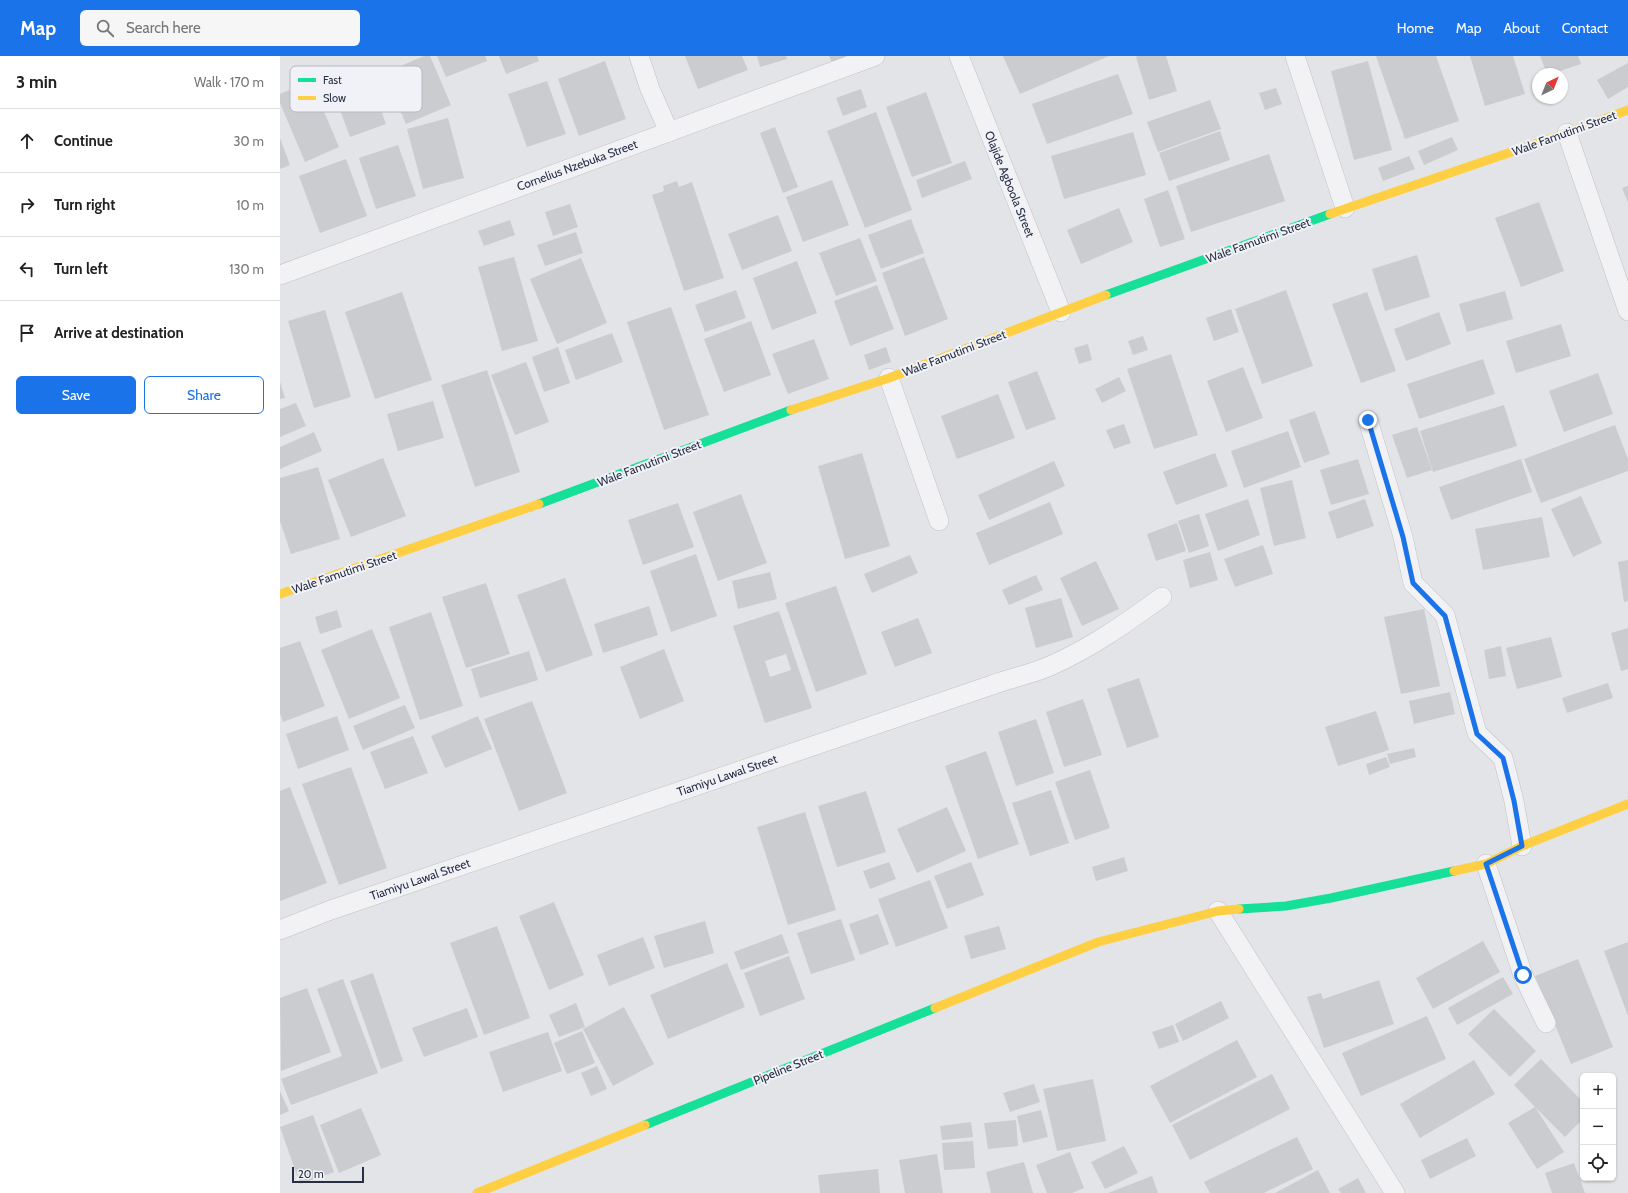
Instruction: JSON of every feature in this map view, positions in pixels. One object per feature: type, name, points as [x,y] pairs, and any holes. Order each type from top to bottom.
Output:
[{"type":"street","points":[[639,56],[650,89],[669,132]]},
{"type":"street","name":"Cornelius Nzebuka Street","points":[[280,275],[875,56]]},
{"type":"street","name":"Olajide Agboola Street","points":[[959,56],[1061,312]]},
{"type":"street","points":[[1295,56],[1345,208]]},
{"type":"street","name":"Wale Famutimi Street","points":[[280,594],[551,500],[785,412],[889,378],[1061,312],[1345,208],[1567,133],[1628,110]]},
{"type":"street","points":[[1567,133],[1628,311]]},
{"type":"street","points":[[889,378],[939,520]]},
{"type":"street","points":[[1368,420],[1403,537],[1413,583],[1445,616],[1477,734],[1503,758],[1514,801],[1522,846]]},
{"type":"street","name":"Tiamiyu Lawal Street","points":[[280,930],[343,906],[1049,666],[1084,650],[1162,597]]},
{"type":"street","name":"Pipeline Street","points":[[478,1193],[506,1188],[1098,942],[1218,911],[1286,906],[1331,898],[1486,864],[1522,846],[1628,804]]},
{"type":"street","points":[[1486,864],[1523,975],[1546,1022]]},
{"type":"street","points":[[1218,911],[1395,1193]]},
{"type":"building","points":[[424,56],[430,56],[451,105],[406,124],[401,112],[422,112],[422,66],[400,66]]},
{"type":"building","points":[[437,56],[485,56],[487,61],[446,77]]},
{"type":"building","points":[[499,56],[537,56],[539,61],[506,74]]},
{"type":"building","points":[[685,56],[742,56],[748,70],[698,89]]},
{"type":"building","points":[[757,56],[786,56],[787,59],[760,67]]},
{"type":"building","points":[[829,56],[855,56],[833,65]]},
{"type":"building","points":[[1003,56],[1109,56],[1020,94]]},
{"type":"building","points":[[1166,56],[1177,91],[1149,100],[1136,57]]},
{"type":"building","points":[[1376,56],[1436,56],[1459,121],[1405,139]]},
{"type":"building","points":[[1470,56],[1513,56],[1525,94],[1485,106]]},
{"type":"building","points":[[1540,56],[1578,56],[1581,64],[1568,68],[1545,68]]},
{"type":"building","points":[[605,61],[626,119],[579,136],[558,79]]},
{"type":"building","points":[[1368,61],[1392,150],[1354,160],[1331,71]]},
{"type":"building","points":[[1628,63],[1628,87],[1608,99],[1597,80]]},
{"type":"building","points":[[1118,74],[1133,114],[1047,144],[1032,104]]},
{"type":"building","points":[[547,81],[566,134],[527,147],[508,94]]},
{"type":"building","points":[[1276,88],[1282,104],[1265,110],[1259,93]]},
{"type":"building","points":[[861,89],[867,107],[843,116],[836,98]]},
{"type":"building","points":[[290,90],[290,112],[324,112],[339,147],[305,162],[280,103],[280,94]]},
{"type":"building","points":[[926,92],[952,163],[912,177],[886,107]]},
{"type":"building","points":[[1210,100],[1221,129],[1158,152],[1147,122]]},
{"type":"building","points":[[341,112],[382,112],[386,124],[350,137]]},
{"type":"building","points":[[876,112],[912,210],[865,228],[827,131]]},
{"type":"building","points":[[448,118],[464,178],[423,189],[407,129]]},
{"type":"building","points":[[775,127],[798,187],[783,193],[760,133]]},
{"type":"building","points":[[1220,131],[1230,160],[1169,181],[1159,153]]},
{"type":"building","points":[[1133,132],[1146,175],[1064,199],[1051,156]]},
{"type":"building","points":[[1452,137],[1458,150],[1424,165],[1418,151]]},
{"type":"building","points":[[280,138],[290,165],[280,169]]},
{"type":"building","points":[[398,145],[416,196],[376,209],[359,158]]},
{"type":"building","points":[[1269,154],[1285,201],[1191,232],[1176,186]]},
{"type":"building","points":[[1409,156],[1415,169],[1383,181],[1378,168]]},
{"type":"building","points":[[346,159],[367,216],[320,233],[299,176]]},
{"type":"building","points":[[965,161],[972,179],[922,198],[916,180]]},
{"type":"building","points":[[832,180],[849,225],[803,242],[786,197]]},
{"type":"building","points":[[677,181],[679,187],[692,182],[724,278],[684,291],[652,195],[664,191],[663,186]]},
{"type":"building","points":[[1628,186],[1628,202],[1622,188]]},
{"type":"building","points":[[1168,190],[1185,239],[1160,247],[1144,199]]},
{"type":"building","points":[[1539,202],[1564,271],[1521,287],[1495,218]]},
{"type":"building","points":[[570,204],[578,227],[553,236],[545,212]]},
{"type":"building","points":[[1119,208],[1133,242],[1081,264],[1067,230]]},
{"type":"building","points":[[778,215],[792,251],[742,270],[728,234]]},
{"type":"building","points":[[911,219],[924,253],[881,269],[868,235]]},
{"type":"building","points":[[510,220],[515,235],[484,246],[478,231]]},
{"type":"building","points":[[576,232],[583,253],[545,266],[537,245]]},
{"type":"building","points":[[860,238],[877,281],[836,296],[819,253]]},
{"type":"building","points":[[1417,255],[1430,297],[1385,311],[1372,269]]},
{"type":"building","points":[[514,257],[538,341],[502,351],[478,267]]},
{"type":"building","points":[[924,257],[948,319],[905,336],[882,273]]},
{"type":"building","points":[[581,258],[607,323],[557,344],[530,279]]},
{"type":"building","points":[[797,261],[817,313],[772,330],[753,278]]},
{"type":"building","points":[[877,285],[894,329],[850,346],[834,301]]},
{"type":"building","points":[[736,290],[746,318],[705,332],[695,305]]},
{"type":"building","points":[[1286,290],[1313,366],[1262,384],[1235,309]]},
{"type":"building","points":[[1505,291],[1513,319],[1467,332],[1459,304]]},
{"type":"building","points":[[402,292],[432,380],[375,399],[345,312]]},
{"type":"building","points":[[1367,292],[1396,371],[1361,383],[1332,304]]},
{"type":"building","points":[[671,307],[709,415],[664,430],[627,322]]},
{"type":"building","points":[[1231,309],[1239,332],[1214,341],[1206,318]]},
{"type":"building","points":[[325,310],[351,397],[314,408],[288,321]]},
{"type":"building","points":[[1439,312],[1451,344],[1406,361],[1394,329]]},
{"type":"building","points":[[751,321],[771,375],[724,392],[704,339]]},
{"type":"building","points":[[1561,324],[1571,356],[1516,373],[1506,341]]},
{"type":"building","points":[[612,333],[623,362],[576,380],[565,350]]},
{"type":"building","points":[[1143,336],[1148,350],[1133,355],[1128,341]]},
{"type":"building","points":[[814,339],[829,379],[788,394],[772,354]]},
{"type":"building","points":[[1088,344],[1092,360],[1079,364],[1074,348]]},
{"type":"building","points":[[558,347],[570,383],[544,392],[532,357]]},
{"type":"building","points":[[886,347],[891,362],[869,370],[864,355]]},
{"type":"building","points":[[1171,354],[1198,435],[1154,449],[1127,369]]},
{"type":"building","points":[[1483,359],[1495,394],[1419,419],[1407,384]]},
{"type":"building","points":[[526,362],[549,422],[515,435],[491,375]]},
{"type":"building","points":[[1243,367],[1263,418],[1226,432],[1207,381]]},
{"type":"building","points":[[487,370],[520,472],[475,487],[441,385]]},
{"type":"building","points":[[1037,371],[1056,419],[1026,430],[1008,382]]},
{"type":"building","points":[[1598,373],[1613,414],[1564,432],[1549,391]]},
{"type":"building","points":[[1119,377],[1126,391],[1102,403],[1095,389]]},
{"type":"building","points":[[280,382],[285,398],[280,399]]},
{"type":"building","points":[[998,394],[1015,438],[957,459],[941,416]]},
{"type":"building","points":[[433,401],[444,438],[398,451],[387,414]]},
{"type":"building","points":[[296,403],[306,426],[280,437],[280,409]]},
{"type":"building","points":[[1504,405],[1517,446],[1433,472],[1420,431]]},
{"type":"building","points":[[1315,411],[1330,454],[1304,463],[1289,420]]},
{"type":"building","points":[[1124,424],[1131,443],[1114,449],[1106,430]]},
{"type":"building","points":[[1615,425],[1628,459],[1628,471],[1541,503],[1524,459]]},
{"type":"building","points":[[1417,427],[1432,470],[1407,478],[1392,435]]},
{"type":"building","points":[[1288,431],[1301,467],[1244,488],[1231,451]]},
{"type":"building","points":[[314,432],[322,451],[280,469],[280,447]]},
{"type":"building","points":[[862,453],[890,546],[845,559],[818,466]]},
{"type":"building","points":[[1215,453],[1228,486],[1176,505],[1163,472]]},
{"type":"building","points":[[383,458],[406,516],[351,537],[328,480]]},
{"type":"building","points":[[1358,459],[1369,494],[1331,505],[1320,470]]},
{"type":"building","points":[[1521,459],[1532,492],[1451,520],[1439,487]]},
{"type":"building","points":[[1054,461],[1065,486],[989,520],[978,495]]},
{"type":"building","points":[[318,467],[340,539],[291,554],[280,521],[280,478]]},
{"type":"building","points":[[1292,480],[1306,538],[1274,546],[1260,488]]},
{"type":"building","points":[[741,494],[767,563],[718,581],[693,512]]},
{"type":"building","points":[[1581,496],[1602,543],[1573,557],[1551,509]]},
{"type":"building","points":[[1248,499],[1260,535],[1218,551],[1205,514]]},
{"type":"building","points":[[1365,499],[1374,526],[1337,539],[1328,512]]},
{"type":"building","points":[[1050,502],[1063,534],[989,565],[976,533]]},
{"type":"building","points":[[678,503],[694,547],[643,565],[628,520]]},
{"type":"building","points":[[1199,514],[1209,546],[1189,553],[1178,521]]},
{"type":"building","points":[[1542,517],[1550,557],[1483,570],[1475,529]]},
{"type":"building","points":[[1177,523],[1186,551],[1156,561],[1147,534]]},
{"type":"building","points":[[1263,545],[1273,574],[1235,587],[1224,559]]},
{"type":"building","points":[[1210,552],[1218,580],[1190,588],[1183,560]]},
{"type":"building","points":[[696,554],[717,616],[671,632],[650,571]]},
{"type":"building","points":[[910,555],[918,573],[872,593],[864,574]]},
{"type":"building","points":[[1628,560],[1628,601],[1624,602],[1618,562]]},
{"type":"building","points":[[1096,561],[1119,609],[1082,626],[1060,578]]},
{"type":"building","points":[[770,572],[777,599],[738,609],[732,581]]},
{"type":"building","points":[[1036,575],[1043,590],[1009,605],[1002,590]]},
{"type":"building","points":[[565,578],[593,655],[546,672],[517,595]]},
{"type":"building","points":[[486,583],[510,654],[466,668],[442,597]]},
{"type":"building","points":[[836,586],[867,674],[816,692],[785,603]]},
{"type":"building","points":[[1061,598],[1073,637],[1036,648],[1025,608]]},
{"type":"building","points":[[649,606],[658,635],[603,653],[594,624]]},
{"type":"building","points":[[1424,609],[1440,686],[1401,694],[1384,617]]},
{"type":"building","points":[[337,610],[342,627],[320,634],[315,617]]},
{"type":"building","points":[[779,611],[812,708],[765,723],[733,626]],"holes":[[[786,654],[791,670],[770,677],[765,661]]]},
{"type":"building","points":[[431,612],[463,706],[420,720],[389,627]]},
{"type":"building","points":[[918,618],[932,653],[895,667],[881,632]]},
{"type":"building","points":[[1628,628],[1628,669],[1621,671],[1611,633]]},
{"type":"building","points":[[372,629],[400,698],[349,719],[321,650]]},
{"type":"building","points":[[1551,637],[1562,677],[1517,689],[1506,648]]},
{"type":"building","points":[[300,641],[325,706],[283,722],[280,713],[280,648]]},
{"type":"building","points":[[1501,646],[1506,676],[1489,679],[1484,650]]},
{"type":"building","points":[[664,649],[684,701],[640,719],[620,667]]},
{"type":"building","points":[[529,651],[538,680],[480,698],[471,669]]},
{"type":"building","points":[[1139,678],[1159,737],[1127,748],[1107,689]]},
{"type":"building","points":[[1608,683],[1613,698],[1567,713],[1562,698]]},
{"type":"building","points":[[1450,692],[1455,714],[1414,724],[1409,701]]},
{"type":"building","points":[[1083,699],[1102,755],[1064,767],[1046,712]]},
{"type":"building","points":[[532,701],[567,793],[519,811],[484,719]]},
{"type":"building","points":[[405,705],[415,728],[363,750],[353,726]]},
{"type":"building","points":[[1376,711],[1389,750],[1338,766],[1325,727]]},
{"type":"building","points":[[337,716],[349,750],[298,769],[286,734]]},
{"type":"building","points":[[478,716],[492,749],[445,768],[431,736]]},
{"type":"building","points":[[1036,719],[1054,773],[1016,786],[998,732]]},
{"type":"building","points":[[413,736],[428,773],[385,789],[370,752]]},
{"type":"building","points":[[1414,748],[1416,757],[1390,764],[1387,754]]},
{"type":"building","points":[[986,751],[1019,844],[978,859],[945,766]]},
{"type":"building","points":[[1386,757],[1390,767],[1369,775],[1366,764]]},
{"type":"building","points":[[351,767],[387,868],[339,885],[302,784]]},
{"type":"building","points":[[1090,770],[1110,828],[1075,840],[1055,782]]},
{"type":"building","points":[[290,787],[327,883],[280,901],[280,791]]},
{"type":"building","points":[[1051,790],[1069,843],[1030,856],[1012,803]]},
{"type":"building","points":[[866,791],[886,852],[837,867],[818,806]]},
{"type":"building","points":[[947,807],[966,851],[917,873],[897,829]]},
{"type":"building","points":[[805,812],[836,910],[788,925],[757,827]]},
{"type":"building","points":[[1124,857],[1128,871],[1096,881],[1092,867]]},
{"type":"building","points":[[889,862],[896,879],[870,889],[863,871]]},
{"type":"building","points":[[971,862],[984,895],[947,909],[934,876]]},
{"type":"building","points":[[930,880],[948,928],[896,947],[878,899]]},
{"type":"building","points":[[554,902],[584,975],[549,990],[519,916]]},
{"type":"building","points":[[878,914],[889,944],[860,955],[849,924]]},
{"type":"building","points":[[841,919],[855,960],[811,974],[797,933]]},
{"type":"building","points":[[705,921],[714,953],[664,968],[654,936]]},
{"type":"building","points":[[497,926],[530,1018],[484,1035],[450,943]]},
{"type":"building","points":[[999,926],[1006,949],[971,959],[964,936]]},
{"type":"building","points":[[782,934],[789,953],[741,970],[734,952]]},
{"type":"building","points":[[643,937],[655,968],[609,986],[597,955]]},
{"type":"building","points":[[1483,941],[1500,972],[1433,1009],[1416,978]]},
{"type":"building","points":[[1628,942],[1628,1016],[1604,951]]},
{"type":"building","points":[[789,956],[805,999],[760,1016],[744,973]]},
{"type":"building","points":[[1578,959],[1613,1047],[1571,1064],[1535,976]]},
{"type":"building","points":[[727,963],[745,1007],[668,1039],[650,995]]},
{"type":"building","points":[[373,973],[403,1061],[381,1069],[350,981]]},
{"type":"building","points":[[1503,977],[1513,994],[1457,1025],[1448,1008]]},
{"type":"building","points":[[343,979],[378,1073],[291,1105],[281,1079],[342,1056],[317,989]]},
{"type":"building","points":[[1379,980],[1394,1024],[1324,1048],[1307,997],[1321,993],[1323,999]]},
{"type":"building","points":[[307,988],[331,1052],[281,1071],[280,998]]},
{"type":"building","points":[[1221,1001],[1229,1018],[1183,1041],[1175,1024]]},
{"type":"building","points":[[576,1003],[585,1027],[559,1037],[549,1015]]},
{"type":"building","points":[[624,1007],[654,1064],[613,1086],[583,1029]]},
{"type":"building","points":[[467,1008],[478,1037],[424,1057],[412,1028]]},
{"type":"building","points":[[1494,1009],[1536,1051],[1510,1077],[1468,1034]]},
{"type":"building","points":[[1427,1016],[1446,1059],[1361,1096],[1342,1053]]},
{"type":"building","points":[[1173,1025],[1179,1042],[1159,1049],[1152,1032]]},
{"type":"building","points":[[582,1031],[595,1063],[567,1074],[554,1043]]},
{"type":"building","points":[[548,1032],[562,1071],[503,1092],[489,1052]]},
{"type":"building","points":[[1237,1040],[1257,1077],[1170,1123],[1150,1086]]},
{"type":"building","points":[[1541,1059],[1580,1099],[1580,1122],[1565,1137],[1514,1085]]},
{"type":"building","points":[[1474,1060],[1495,1094],[1420,1138],[1400,1104]]},
{"type":"building","points":[[597,1066],[607,1089],[591,1096],[581,1073]]},
{"type":"building","points":[[1272,1074],[1290,1109],[1190,1160],[1172,1125]]},
{"type":"building","points":[[1093,1079],[1106,1141],[1057,1151],[1043,1089]]},
{"type":"building","points":[[1034,1084],[1040,1102],[1010,1112],[1003,1093]]},
{"type":"building","points":[[280,1091],[289,1111],[280,1115]]},
{"type":"building","points":[[1535,1107],[1564,1152],[1537,1169],[1508,1123]]},
{"type":"building","points":[[361,1108],[381,1155],[339,1173],[320,1125]]},
{"type":"building","points":[[1041,1110],[1048,1137],[1023,1143],[1017,1116]]},
{"type":"building","points":[[313,1115],[334,1172],[300,1184],[280,1127]]},
{"type":"building","points":[[1016,1120],[1018,1146],[988,1149],[984,1123]]},
{"type":"building","points":[[971,1122],[973,1137],[942,1140],[940,1126]]},
{"type":"building","points":[[1297,1137],[1313,1169],[1264,1193],[1210,1193],[1204,1182]]},
{"type":"building","points":[[1467,1138],[1476,1156],[1430,1179],[1421,1160]]},
{"type":"building","points":[[973,1141],[975,1168],[944,1170],[942,1143]]},
{"type":"building","points":[[1124,1146],[1138,1173],[1105,1189],[1091,1162]]},
{"type":"building","points":[[1070,1152],[1084,1188],[1072,1193],[1047,1193],[1036,1165]]},
{"type":"building","points":[[937,1154],[943,1193],[905,1193],[899,1160]]},
{"type":"building","points":[[1024,1162],[1033,1193],[991,1193],[986,1172]]},
{"type":"building","points":[[1574,1163],[1585,1193],[1552,1193],[1545,1173]]},
{"type":"building","points":[[878,1169],[880,1193],[820,1193],[818,1175]]},
{"type":"building","points":[[1318,1170],[1330,1193],[1275,1193]]},
{"type":"building","points":[[1152,1176],[1158,1193],[1108,1193]]},
{"type":"building","points":[[1358,1178],[1366,1193],[1341,1193],[1338,1189]]},
{"type":"traffic: fast","points":[[1106,295],[1330,214]]},
{"type":"traffic: fast","points":[[539,504],[791,410]]},
{"type":"traffic: fast","points":[[1239,909],[1286,906],[1331,898],[1454,871]]},
{"type":"traffic: fast","points":[[645,1125],[935,1008]]},
{"type":"traffic: slow","points":[[1330,214],[1567,133],[1628,110]]},
{"type":"traffic: slow","points":[[791,410],[889,378],[1106,295]]},
{"type":"traffic: slow","points":[[280,594],[539,504]]},
{"type":"traffic: slow","points":[[1454,871],[1486,864],[1522,846],[1628,804]]},
{"type":"traffic: slow","points":[[935,1008],[1098,942],[1218,911],[1239,909]]},
{"type":"traffic: slow","points":[[477,1193],[645,1125]]},
{"type":"route","points":[[1368,420],[1403,537],[1413,583],[1445,616],[1477,734],[1503,758],[1514,801],[1522,846],[1486,864],[1523,975]]}]
